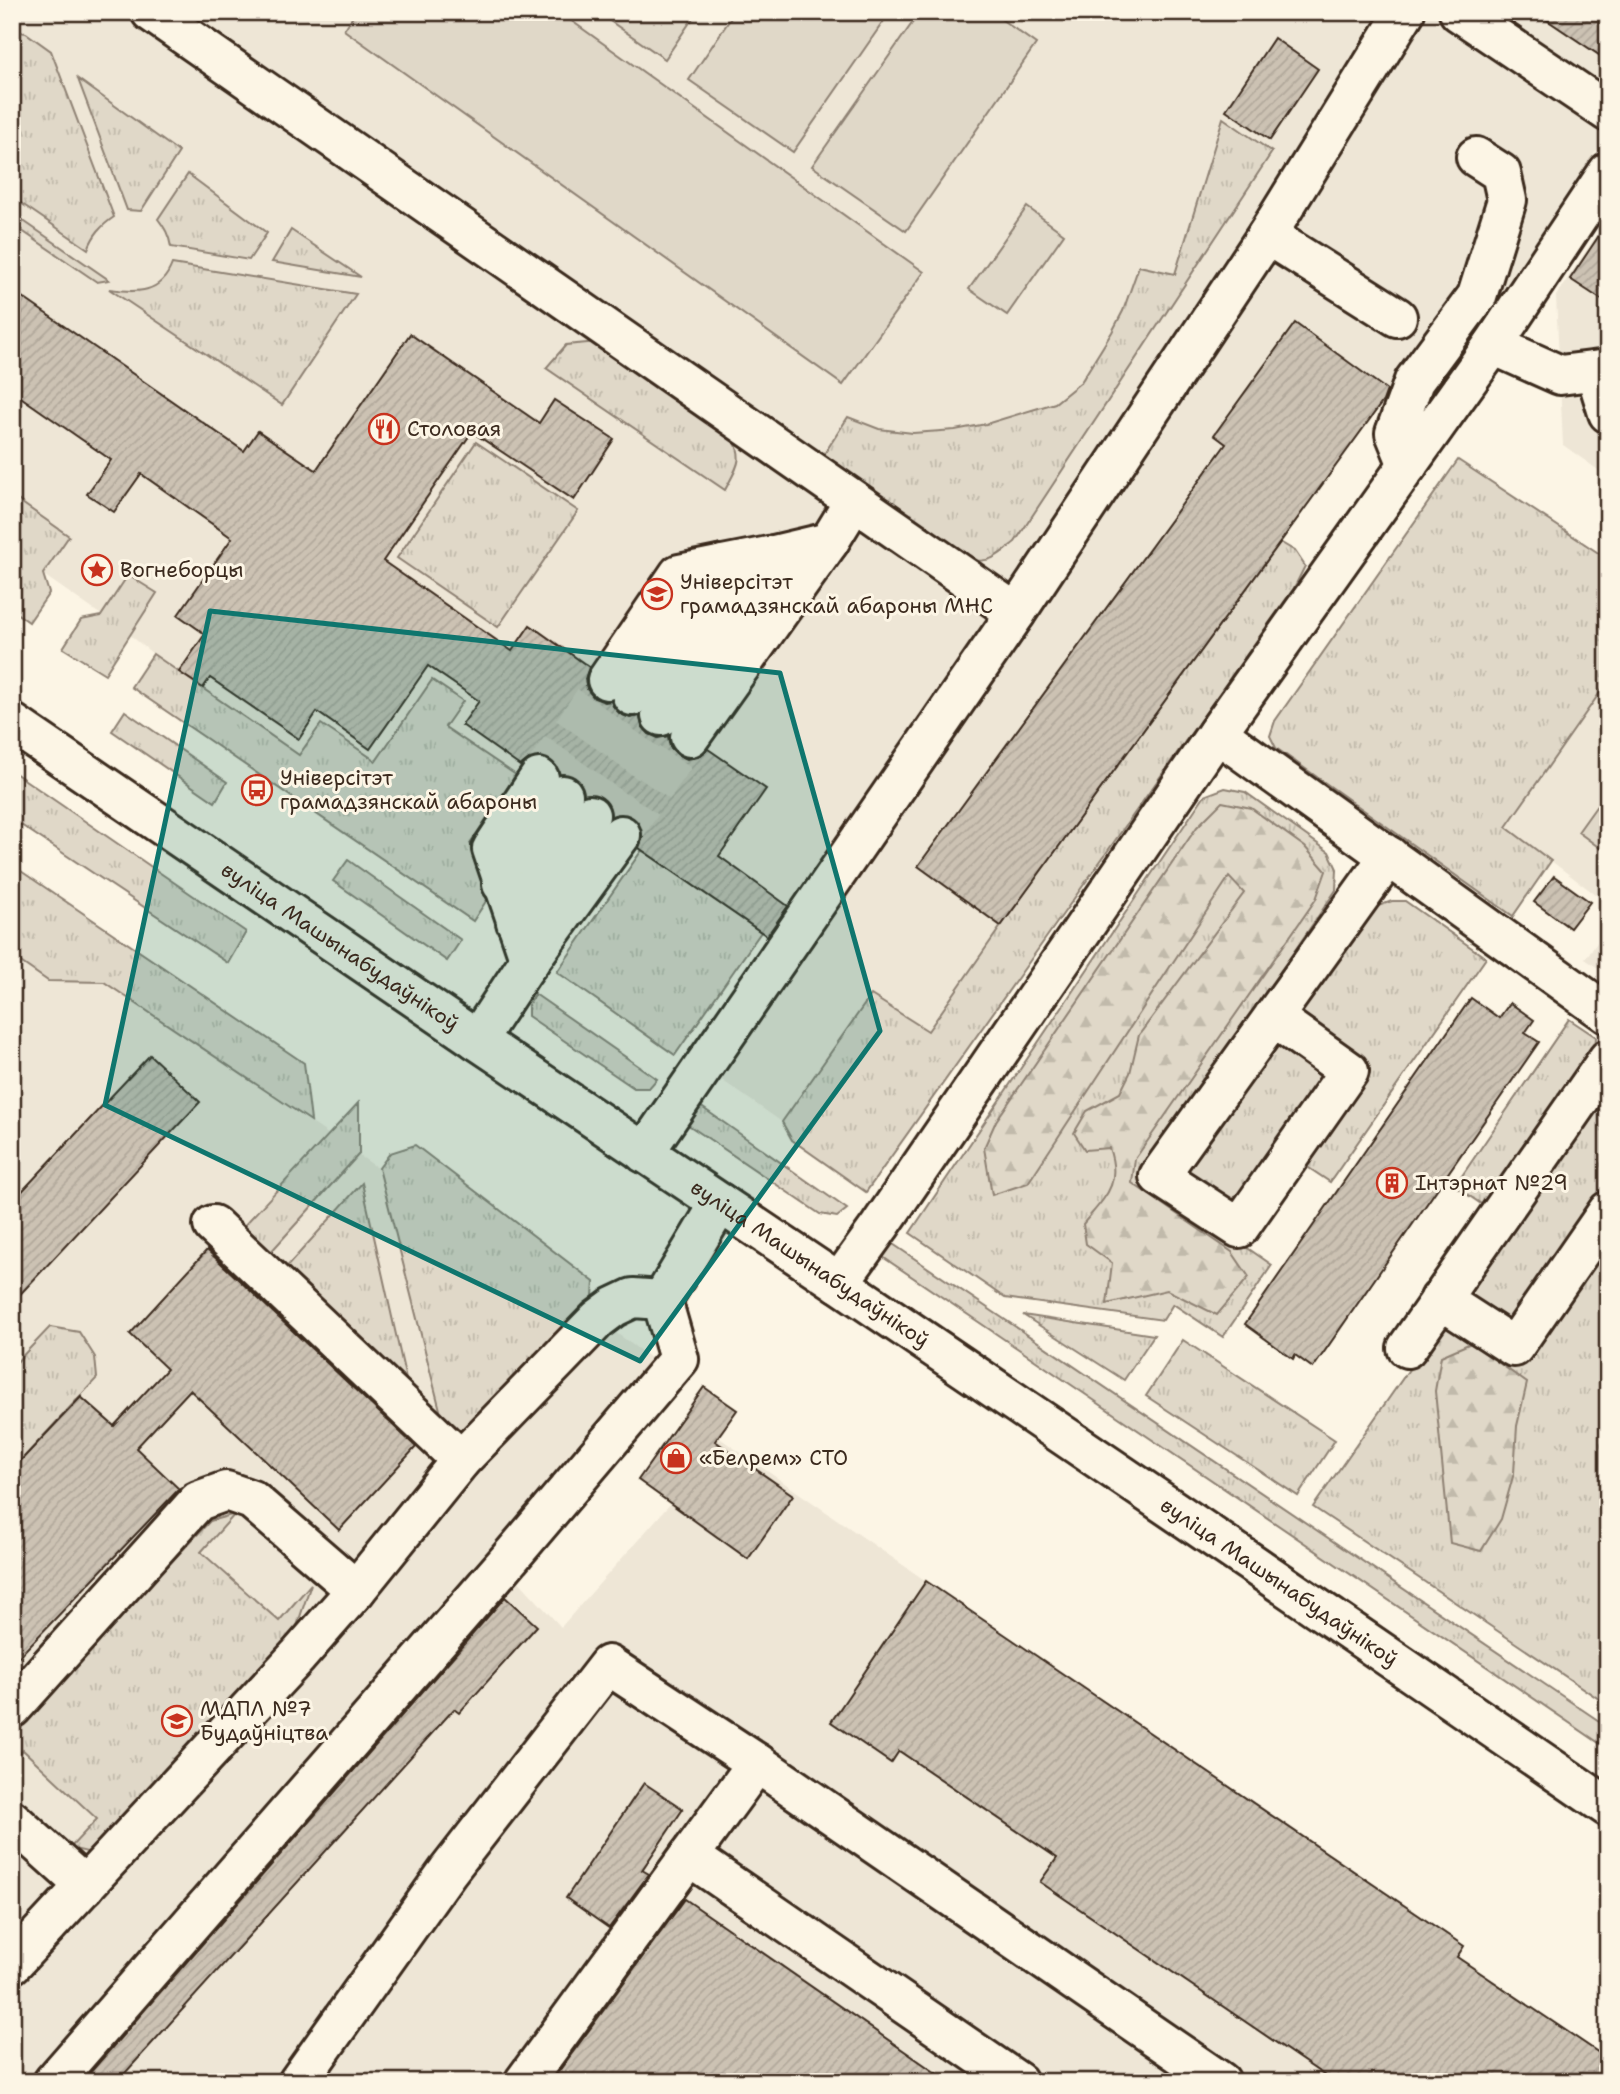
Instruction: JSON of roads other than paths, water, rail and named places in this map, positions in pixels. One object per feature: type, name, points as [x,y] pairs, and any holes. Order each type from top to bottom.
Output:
[{"type":"main road","points":[[151,12],[1016,613]]},
{"type":"main road","points":[[644,1153],[1016,613],[1267,235],[1405,12]]},
{"type":"main road","points":[[1459,12],[1608,112]]},
{"type":"main road","points":[[1408,464],[1395,433],[1414,381],[1477,296],[1507,200],[1502,173],[1476,157]]},
{"type":"main road","points":[[839,1283],[1217,733],[1493,345],[1608,172]]},
{"type":"main road","points":[[1267,235],[1397,317]]},
{"type":"main road","points":[[1493,345],[1560,375],[1601,370],[1608,413]]},
{"type":"main road","points":[[648,707],[829,542],[854,501]]},
{"type":"main road","points":[[648,707],[723,565],[829,542]]},
{"type":"main road","points":[[648,707],[774,555]]},
{"type":"main road","name":"вуліца Машынабудаўнікоў","points":[[12,723],[1608,1807]]},
{"type":"main road","points":[[1217,733],[1608,1014]]},
{"type":"main road","points":[[477,1040],[530,961],[578,806]]},
{"type":"main road","points":[[530,961],[492,849],[578,806]]},
{"type":"main road","points":[[516,922],[578,806]]},
{"type":"main road","points":[[1273,1017],[1349,1071],[1239,1228],[1159,1176],[1273,1017],[1389,856]]},
{"type":"main road","points":[[1407,1348],[1608,1059]]},
{"type":"main road","points":[[53,2082],[504,1565],[679,1359],[662,1300],[720,1203]]},
{"type":"main road","points":[[1440,1299],[1514,1348],[1608,1211]]},
{"type":"main road","points":[[212,1225],[461,1460]]},
{"type":"main road","points":[[12,1964],[298,1656],[356,1590],[461,1460],[598,1319],[633,1298],[662,1300]]},
{"type":"main road","points":[[12,1708],[198,1501],[226,1491],[252,1500],[356,1590]]},
{"type":"main road","points":[[298,2082],[448,1871],[608,1665],[757,1763],[1222,2082]]},
{"type":"main road","points":[[524,2082],[757,1763]]},
{"type":"main road","points":[[12,1820],[85,1886]]},
{"type":"main road","points":[[689,1856],[1018,2082]]},
{"type":"tunnel","points":[[539,778],[607,680]]},
{"type":"tunnel","points":[[563,795],[632,696]]},
{"type":"tunnel","points":[[590,815],[661,716]]},
{"type":"tunnel","points":[[621,835],[690,737]]},
{"type":"place","name":"Столовая","points":[[384,429]]},
{"type":"place","name":"Вогнеборцы","points":[[97,570]]},
{"type":"place","name":"Універсітэт грамадзянскай абароны МНС","points":[[657,594]]},
{"type":"place","name":"Універсітэт грамадзянскай абароны","points":[[257,790]]},
{"type":"place","name":"Інтэрнат №29","points":[[1392,1183]]},
{"type":"place","name":"«Белрем» СТО","points":[[676,1458]]},
{"type":"place","name":"МДПЛ №7 Будаўніцтва","points":[[177,1721]]}]
